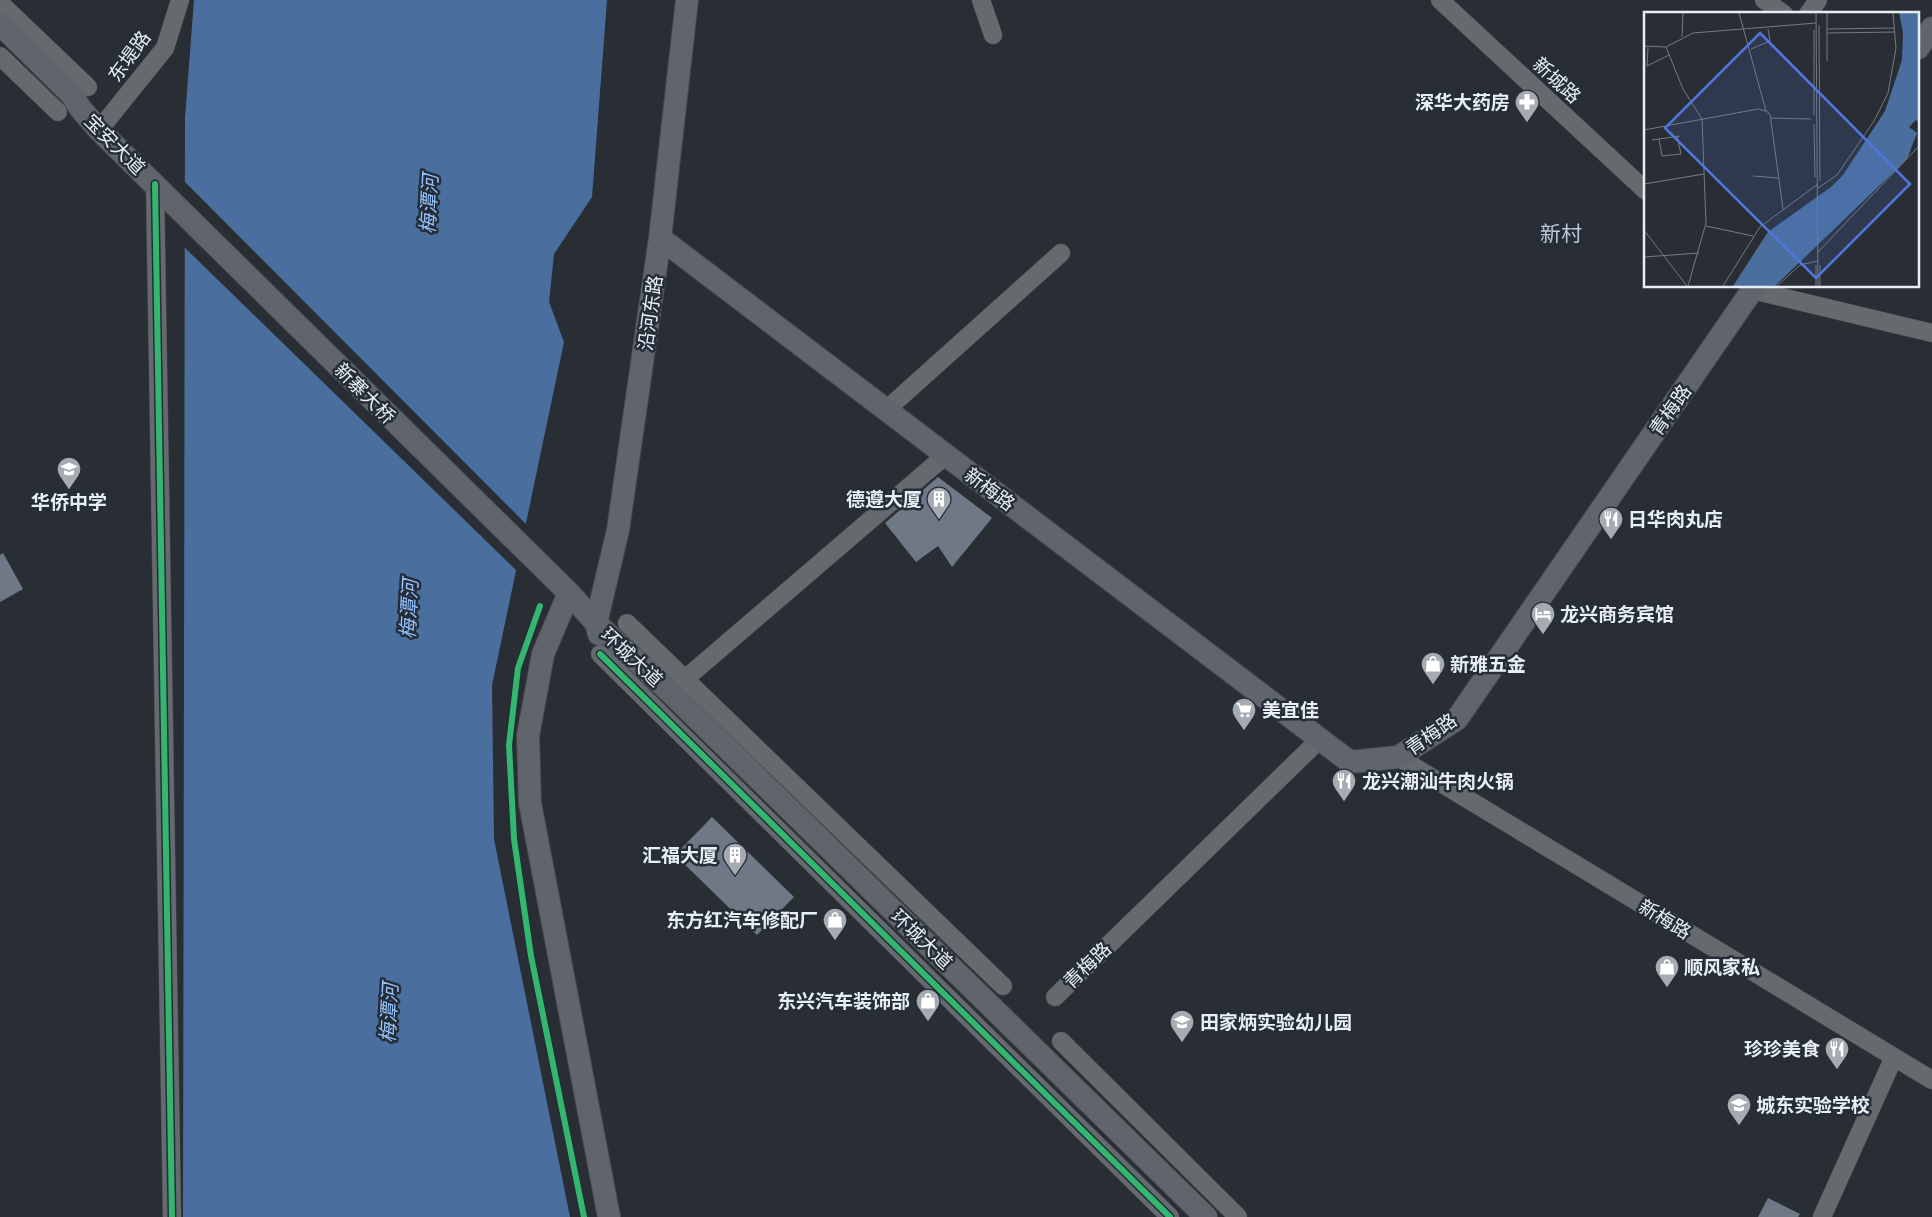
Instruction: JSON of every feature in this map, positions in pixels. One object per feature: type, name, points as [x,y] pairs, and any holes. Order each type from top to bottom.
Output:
[{"type":"main road","name":"沿河东路","points":[[596,623],[618,530],[660,238],[687,0]]},
{"type":"main road","name":"宝安大道","points":[[0,24],[72,94],[80,108],[100,130],[171,202]]},
{"type":"main road","points":[[1920,45],[1932,28]]},
{"type":"main road","name":"宝安大道","points":[[0,38],[66,102],[80,108]]},
{"type":"main road","name":"新寨大桥","points":[[171,202],[564,589],[596,623]]},
{"type":"main road","name":"新梅路","points":[[660,238],[1320,740]]},
{"type":"main road","name":"青梅路","points":[[1320,740],[1350,762],[1398,757],[1457,719],[1751,288]]},
{"type":"main road","points":[[564,589],[542,654],[528,736],[530,803],[609,1217]]},
{"type":"main road","name":"环城大道","points":[[596,623],[600,639],[1190,1217]]},
{"type":"main road","name":"环城大道","points":[[596,623],[670,692],[1206,1217]]},
{"type":"street","name":"东堤路","points":[[100,130],[165,48],[180,0]]},
{"type":"street","points":[[980,0],[993,35]]},
{"type":"street","name":"新城路","points":[[1440,0],[1644,189]]},
{"type":"street","points":[[1764,0],[1781,12]]},
{"type":"street","points":[[1809,12],[1818,0]]},
{"type":"street","points":[[0,3],[88,87]]},
{"type":"street","points":[[0,56],[58,112]]},
{"type":"street","points":[[155,184],[172,1217]]},
{"type":"street","points":[[886,410],[1061,253]]},
{"type":"street","points":[[1756,288],[1932,333]]},
{"type":"street","points":[[685,679],[946,456]]},
{"type":"street","points":[[627,623],[1003,986]]},
{"type":"street","points":[[600,654],[1170,1217]]},
{"type":"street","name":"青梅路","points":[[1055,997],[1320,740]]},
{"type":"street","name":"新梅路","points":[[1398,757],[1932,1080]]},
{"type":"street","points":[[1061,1041],[1238,1217]]},
{"type":"street","points":[[1822,1217],[1894,1057]]},
{"type":"water","name":"梅潭河","points":[[194,0],[607,0],[592,197],[554,254],[549,302],[564,342],[492,685],[494,839],[570,1217],[183,1217],[185,118]]},
{"type":"pier","points":[[182,179],[528,526],[518,572],[182,245]]},
{"type":"building","name":"德遵大厦","points":[[938,477],[992,518],[952,567],[938,546],[916,562],[885,523]]},
{"type":"building","points":[[3,553],[23,589],[0,602],[0,555]]},
{"type":"building","name":"汇福大厦","points":[[712,817],[794,897],[757,935],[675,855]]},
{"type":"building","points":[[1768,1198],[1800,1214],[1798,1217],[1758,1217]]},
{"type":"cycle path","points":[[155,184],[172,1217]]},
{"type":"cycle path","points":[[540,606],[518,668],[509,745],[514,839],[531,956],[584,1217]]},
{"type":"cycle path","points":[[600,654],[1170,1217]]},
{"type":"place","name":"深华大药房","points":[[1527,123]]},
{"type":"place","name":"华侨中学","points":[[69,490]]},
{"type":"place","name":"德遵大厦","points":[[939,520]]},
{"type":"place","name":"日华肉丸店","points":[[1611,540]]},
{"type":"place","name":"龙兴商务宾馆","points":[[1543,635]]},
{"type":"place","name":"新雅五金","points":[[1433,685]]},
{"type":"place","name":"美宜佳","points":[[1244,731]]},
{"type":"place","name":"龙兴潮汕牛肉火锅","points":[[1344,802]]},
{"type":"place","name":"汇福大厦","points":[[735,876]]},
{"type":"place","name":"东方红汽车修配厂","points":[[835,941]]},
{"type":"place","name":"顺风家私","points":[[1667,988]]},
{"type":"place","name":"东兴汽车装饰部","points":[[928,1022]]},
{"type":"place","name":"田家炳实验幼儿园","points":[[1182,1043]]},
{"type":"place","name":"珍珍美食","points":[[1837,1070]]},
{"type":"place","name":"城东实验学校","points":[[1739,1126]]},
{"type":"district","name":"新村","points":[[1561,234]]}]
